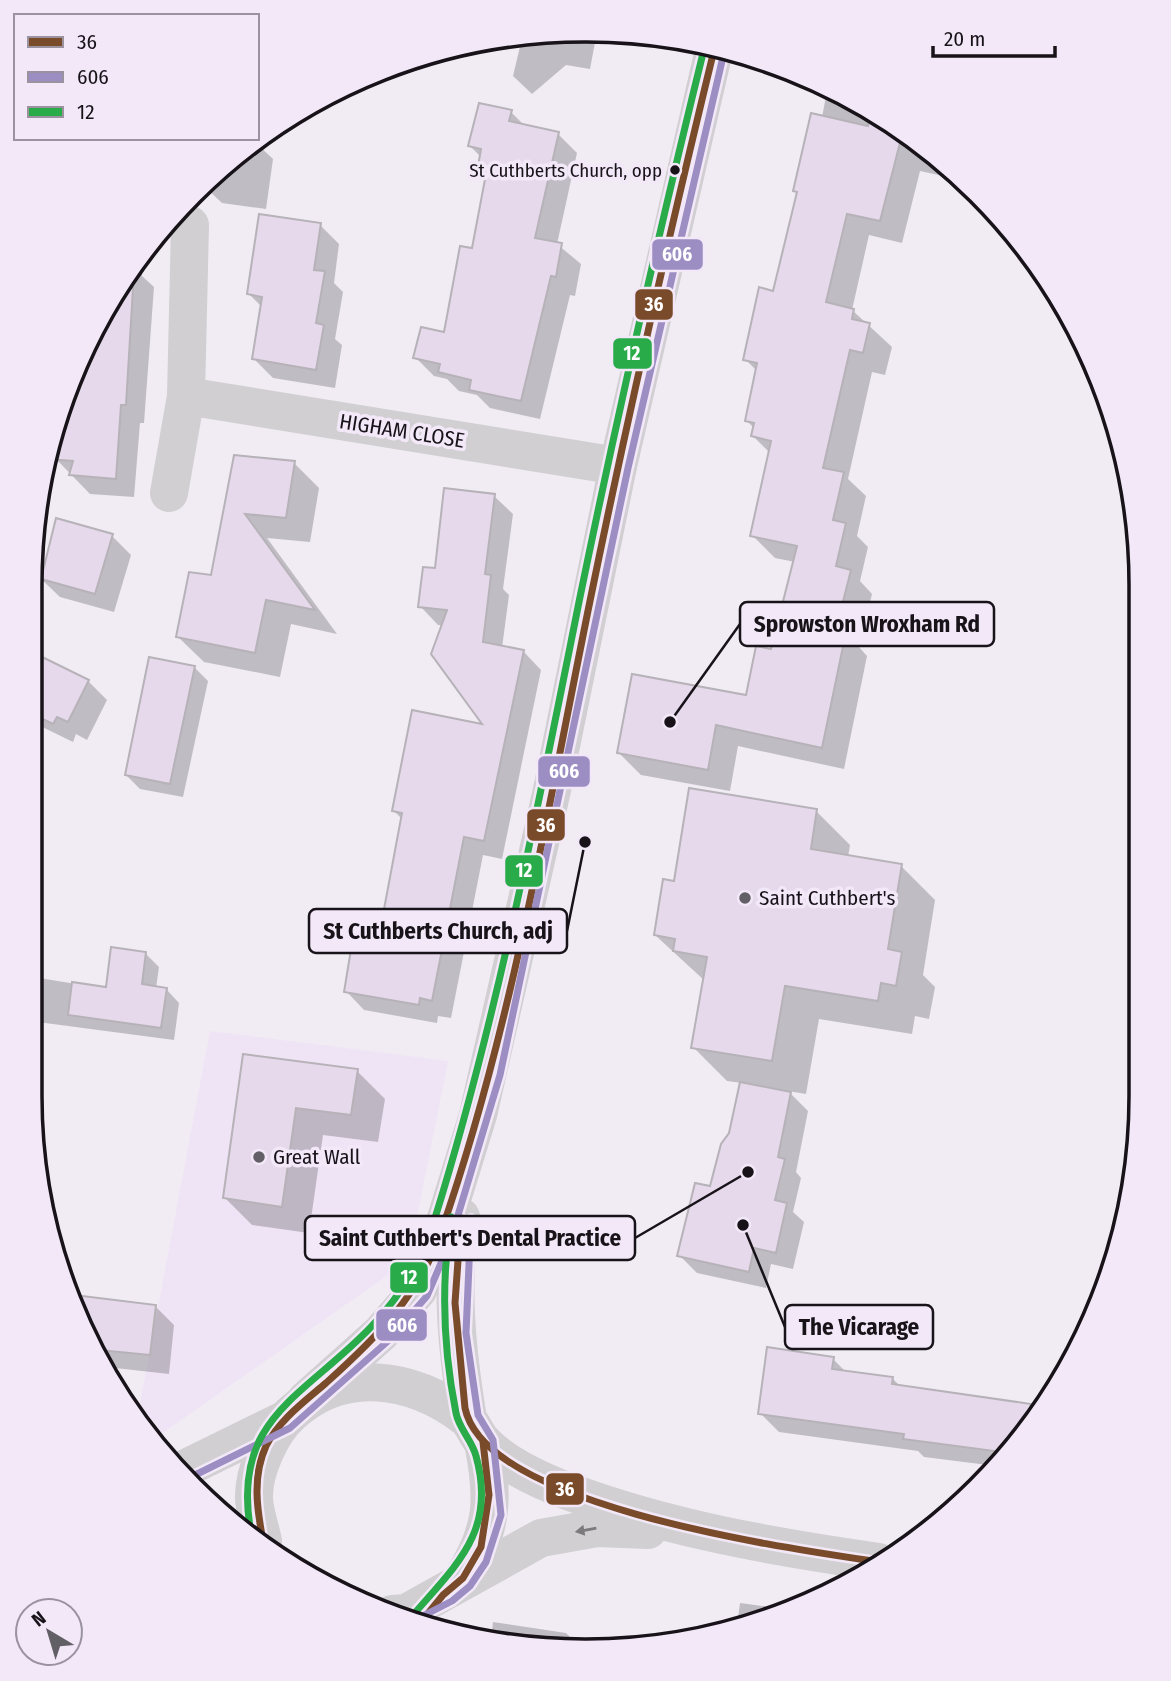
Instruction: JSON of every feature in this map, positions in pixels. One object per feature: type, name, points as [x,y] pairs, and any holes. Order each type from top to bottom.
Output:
[{"type":"main road","points":[[427,1615],[476,1558],[491,1514],[455,1334],[457,1253],[478,1115],[552,790],[618,466],[712,57]]},
{"type":"main road","points":[[169,493],[186,396],[190,225]]},
{"type":"main road","name":"HIGHAM CLOSE","points":[[186,396],[618,466]]},
{"type":"main road","points":[[261,1531],[254,1497],[266,1447],[293,1412],[380,1333],[418,1290],[440,1238],[478,1115]]},
{"type":"main road","points":[[188,1466],[349,1382],[397,1382],[438,1399],[519,1469],[569,1492],[703,1533],[778,1548],[866,1560]]},
{"type":"main road","points":[[410,1610],[541,1538],[597,1528],[703,1533]]},
{"type":"shaded area","points":[[210,1031],[448,1061],[412,1241],[388,1275],[161,1434],[140,1405]]},
{"type":"building","points":[[479,103],[512,110],[509,121],[559,132],[535,238],[562,243],[556,277],[551,276],[521,401],[469,390],[471,380],[438,372],[440,364],[413,358],[421,327],[444,332],[460,246],[472,248],[486,174],[477,172],[481,149],[468,146]]},
{"type":"building","points":[[811,113],[868,126],[869,122],[900,143],[880,221],[847,214],[826,302],[854,309],[852,319],[870,323],[863,353],[850,350],[823,468],[844,472],[833,520],[846,523],[836,566],[851,570],[836,629],[846,632],[822,748],[716,725],[708,770],[617,753],[632,674],[746,695],[756,646],[771,649],[797,546],[750,536],[771,441],[751,436],[754,423],[745,421],[757,363],[743,360],[759,287],[773,291],[797,192],[793,191]]},
{"type":"building","points":[[259,214],[321,223],[314,270],[325,271],[316,323],[324,325],[316,370],[252,359],[262,297],[247,294]]},
{"type":"building","points":[[133,285],[126,405],[121,405],[116,479],[69,475],[73,461],[57,460],[71,411],[98,345]]},
{"type":"building","points":[[234,455],[295,461],[286,518],[245,514],[315,610],[266,600],[255,653],[176,637],[189,572],[211,575]]},
{"type":"building","points":[[444,488],[495,494],[485,574],[491,575],[483,642],[524,650],[484,841],[464,837],[432,1001],[420,998],[419,1005],[344,992],[354,931],[379,936],[402,813],[392,811],[412,710],[482,724],[431,654],[447,610],[418,607],[423,567],[435,568]]},
{"type":"building","points":[[56,518],[113,534],[95,594],[42,579]]},
{"type":"building","points":[[42,657],[89,680],[68,722],[57,717],[53,724],[42,719]]},
{"type":"building","points":[[149,657],[195,666],[170,784],[125,775]]},
{"type":"building","name":"Saint Cuthbert's","points":[[689,788],[817,809],[811,849],[902,864],[888,949],[902,952],[896,986],[881,983],[878,1001],[785,986],[772,1061],[691,1048],[707,957],[673,951],[675,939],[654,935],[663,879],[674,881]]},
{"type":"building","points":[[111,947],[146,952],[142,984],[167,988],[161,1028],[68,1015],[72,982],[106,987]]},
{"type":"building","name":"Great Wall","points":[[243,1054],[358,1069],[351,1115],[296,1108],[282,1207],[223,1198]]},
{"type":"building","points":[[740,1082],[791,1092],[778,1157],[785,1159],[775,1200],[787,1203],[776,1253],[754,1248],[749,1272],[677,1256],[695,1183],[710,1186],[721,1144],[729,1133]]},
{"type":"building","points":[[80,1296],[156,1305],[150,1355],[106,1351]]},
{"type":"building","points":[[767,1347],[834,1357],[832,1369],[893,1377],[892,1384],[1031,1404],[996,1451],[903,1439],[904,1434],[758,1414]]},
{"type":"transit line","name":"12","points":[[250,1523],[247,1494],[251,1462],[262,1436],[298,1393],[345,1352],[392,1303],[417,1263],[435,1218],[458,1142],[515,910],[624,389],[703,55]]},
{"type":"transit line","name":"36","points":[[262,1532],[257,1481],[266,1446],[285,1419],[362,1350],[408,1296],[432,1255],[466,1155],[488,1077],[526,919],[619,462],[712,57]]},
{"type":"transit line","name":"606","points":[[196,1475],[290,1428],[388,1341],[427,1296],[450,1242],[500,1075],[628,468],[722,60]]},
{"type":"transit line","name":"12","points":[[416,1612],[444,1580],[468,1545],[477,1526],[481,1505],[481,1482],[476,1456],[458,1419],[448,1364],[445,1290],[451,1217]]},
{"type":"transit line","name":"36","points":[[461,1218],[455,1303],[465,1408],[485,1443],[526,1472],[582,1497],[647,1517],[715,1534],[867,1560]]},
{"type":"transit line","name":"606","points":[[426,1614],[452,1601],[470,1586],[486,1562],[501,1515],[493,1440],[478,1415],[466,1333],[471,1219]]},
{"type":"transit line","name":"36","points":[[427,1615],[443,1595],[463,1578],[481,1547],[489,1495],[483,1442]]},
{"type":"place","name":"St Cuthberts Church, opp","points":[[675,170]]},
{"type":"place","name":"Sprowston Wroxham Rd","points":[[670,722]]},
{"type":"place","name":"St Cuthberts Church, adj","points":[[585,842]]},
{"type":"place","name":"Saint Cuthbert's","points":[[745,898]]},
{"type":"place","name":"Great Wall","points":[[259,1157]]},
{"type":"place","name":"Saint Cuthbert's Dental Practice","points":[[748,1172]]},
{"type":"place","name":"The Vicarage","points":[[743,1225]]}]
